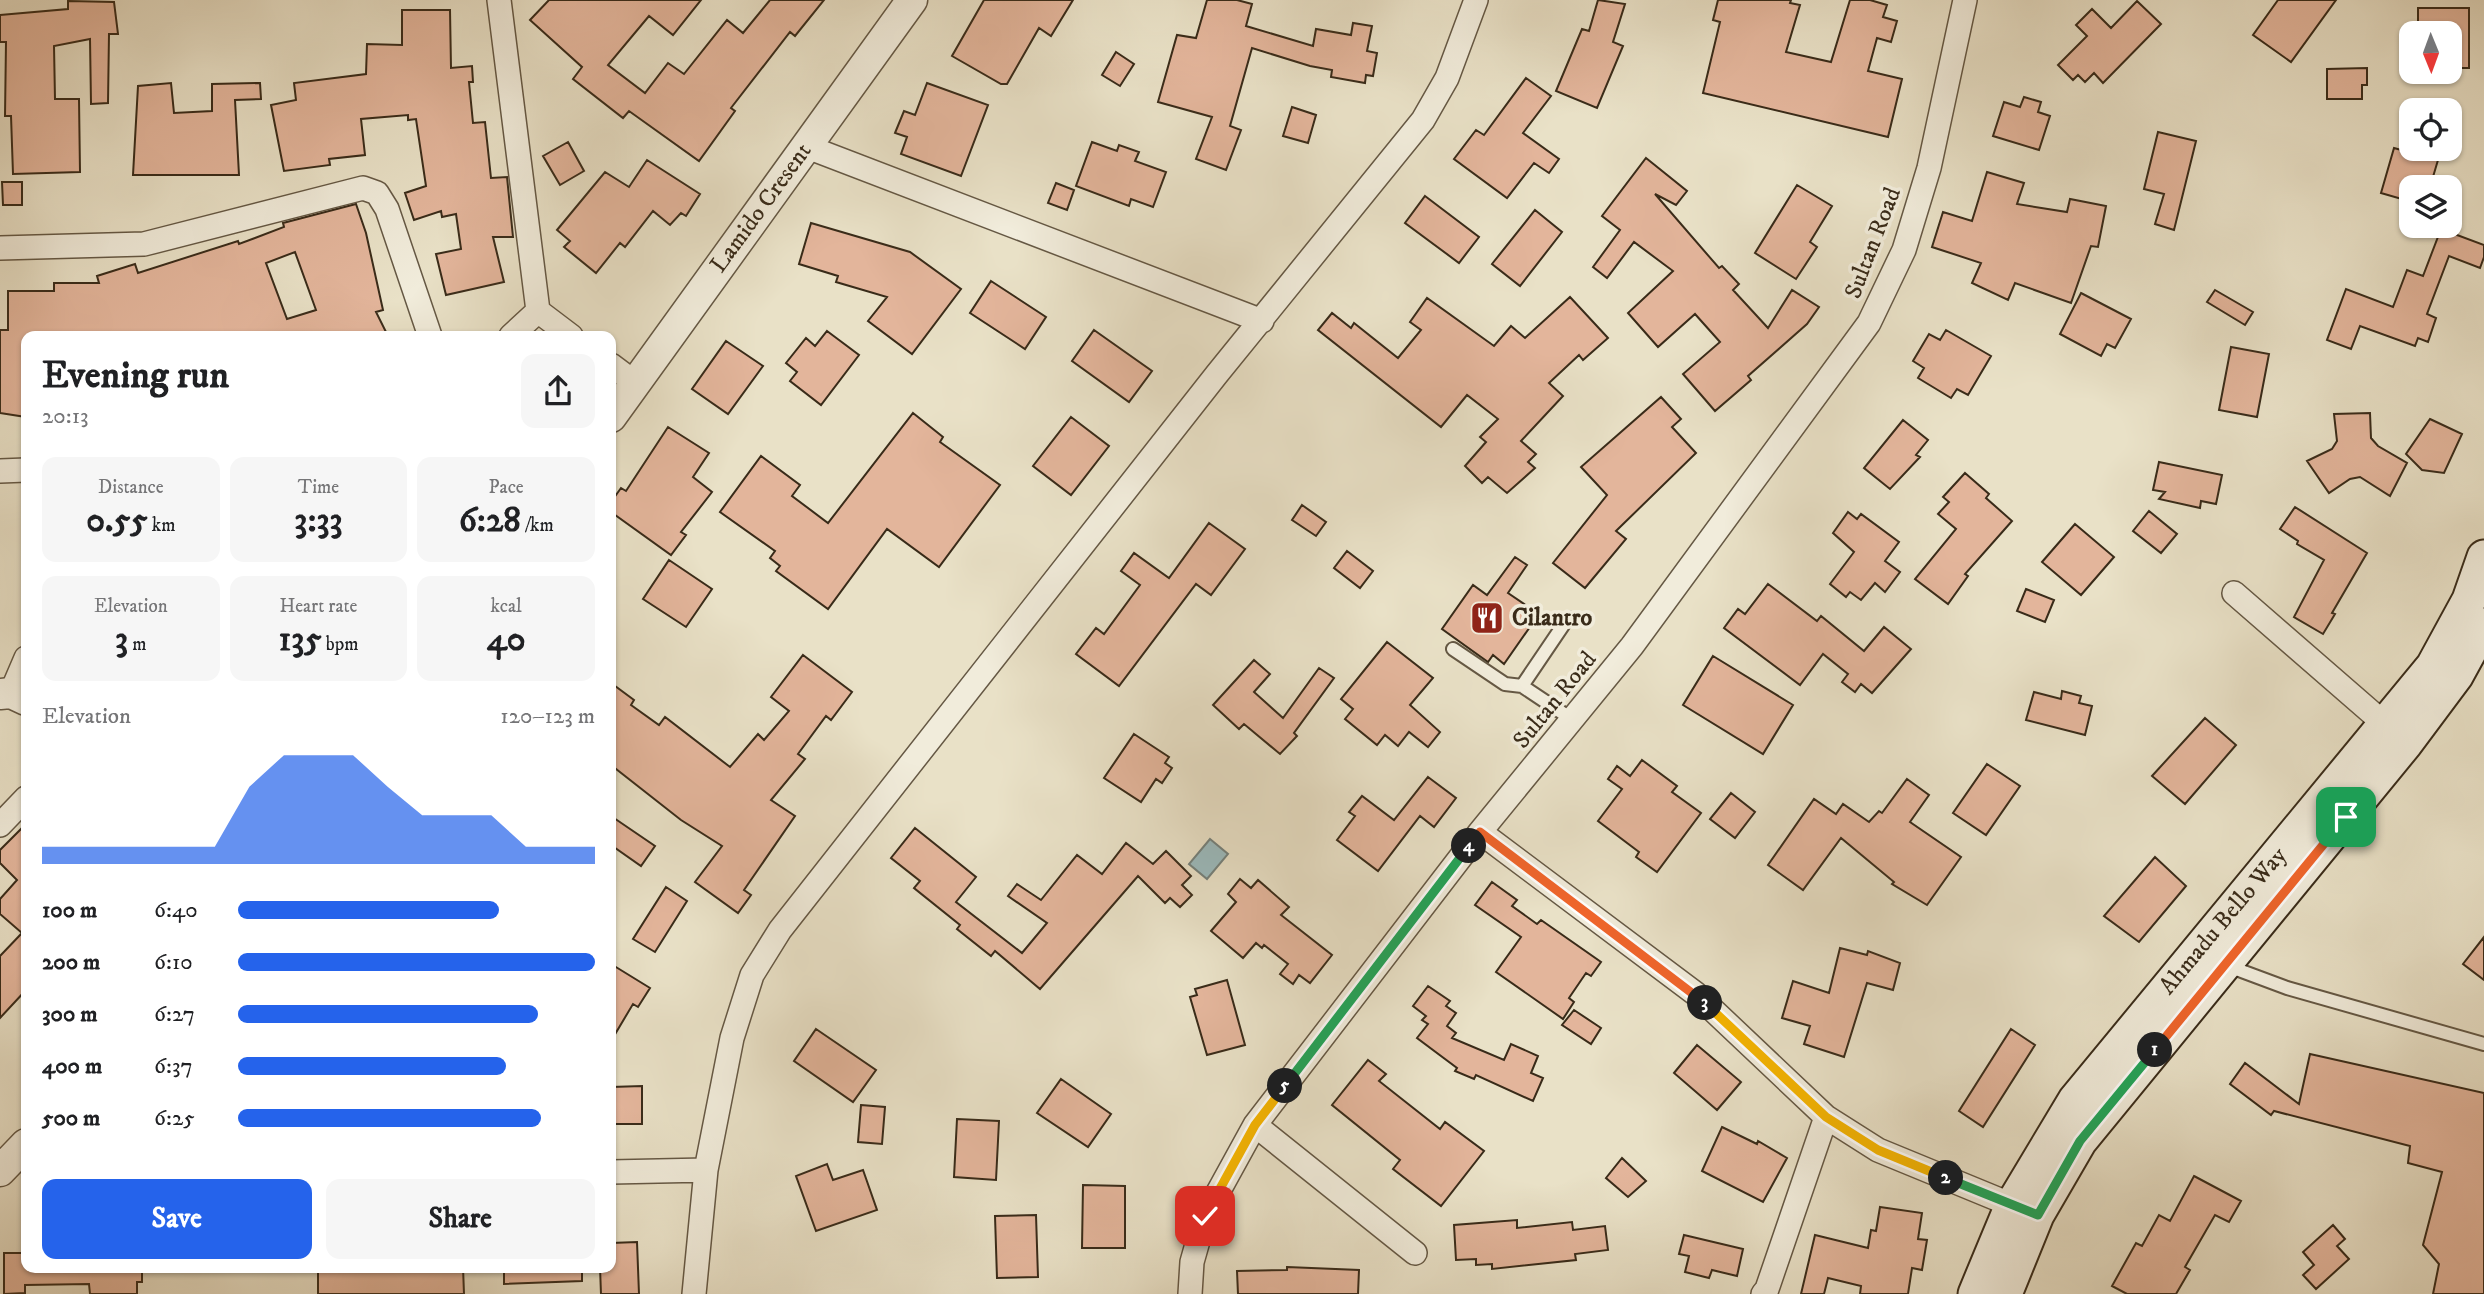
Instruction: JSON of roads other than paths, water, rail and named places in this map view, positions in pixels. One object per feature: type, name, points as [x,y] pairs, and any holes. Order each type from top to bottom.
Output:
[{"type":"main road","name":"Ahmadu Bello Way","points":[[1975,1294],[2025,1210],[2075,1100],[2105,1060],[2387,726],[2433,666],[2469,600],[2484,556]]},
{"type":"main road","name":"Ahmadu Bello Way","points":[[2005,1294],[2025,1210],[2406,743],[2456,676],[2484,625]]},
{"type":"street","points":[[499,0],[538,312],[564,331]]},
{"type":"street","name":"Lamido Cresent","points":[[616,410],[912,0]]},
{"type":"street","points":[[694,1294],[706,1170],[732,1038],[752,975],[780,930],[1217,374],[1423,120],[1447,78],[1476,0]]},
{"type":"street","name":"Sultan Road","points":[[1190,1294],[1192,1262],[1205,1216],[1255,1125],[1480,832],[1640,635],[1869,323],[1904,250],[1928,168],[1965,0]]},
{"type":"street","points":[[805,146],[1262,321]]},
{"type":"street","points":[[0,248],[144,244],[363,188],[377,193],[387,209],[428,331]]},
{"type":"street","points":[[517,331],[538,312]]},
{"type":"street","points":[[616,369],[635,383]]},
{"type":"street","points":[[0,471],[21,470]]},
{"type":"street","points":[[2234,593],[2387,726]]},
{"type":"street","points":[[12,696],[21,672]]},
{"type":"street","points":[[0,825],[21,803]]},
{"type":"street","points":[[1480,832],[1696,994],[1826,1117],[1878,1150],[2025,1210]]},
{"type":"street","points":[[1763,1294],[1826,1117]]},
{"type":"street","points":[[1255,1125],[1415,1253]]},
{"type":"street","points":[[0,1171],[21,1149]]},
{"type":"street","points":[[616,1172],[706,1170]]},
{"type":"lane","points":[[1522,686],[1569,618]]},
{"type":"lane","points":[[1453,649],[1505,684],[1522,686],[1573,720]]},
{"type":"lane","points":[[2225,964],[2287,988],[2484,1044]]},
{"type":"water","points":[[1210,839],[1228,854],[1207,879],[1189,864]]},
{"type":"place","name":"Cilantro","points":[[1487,618]]}]
